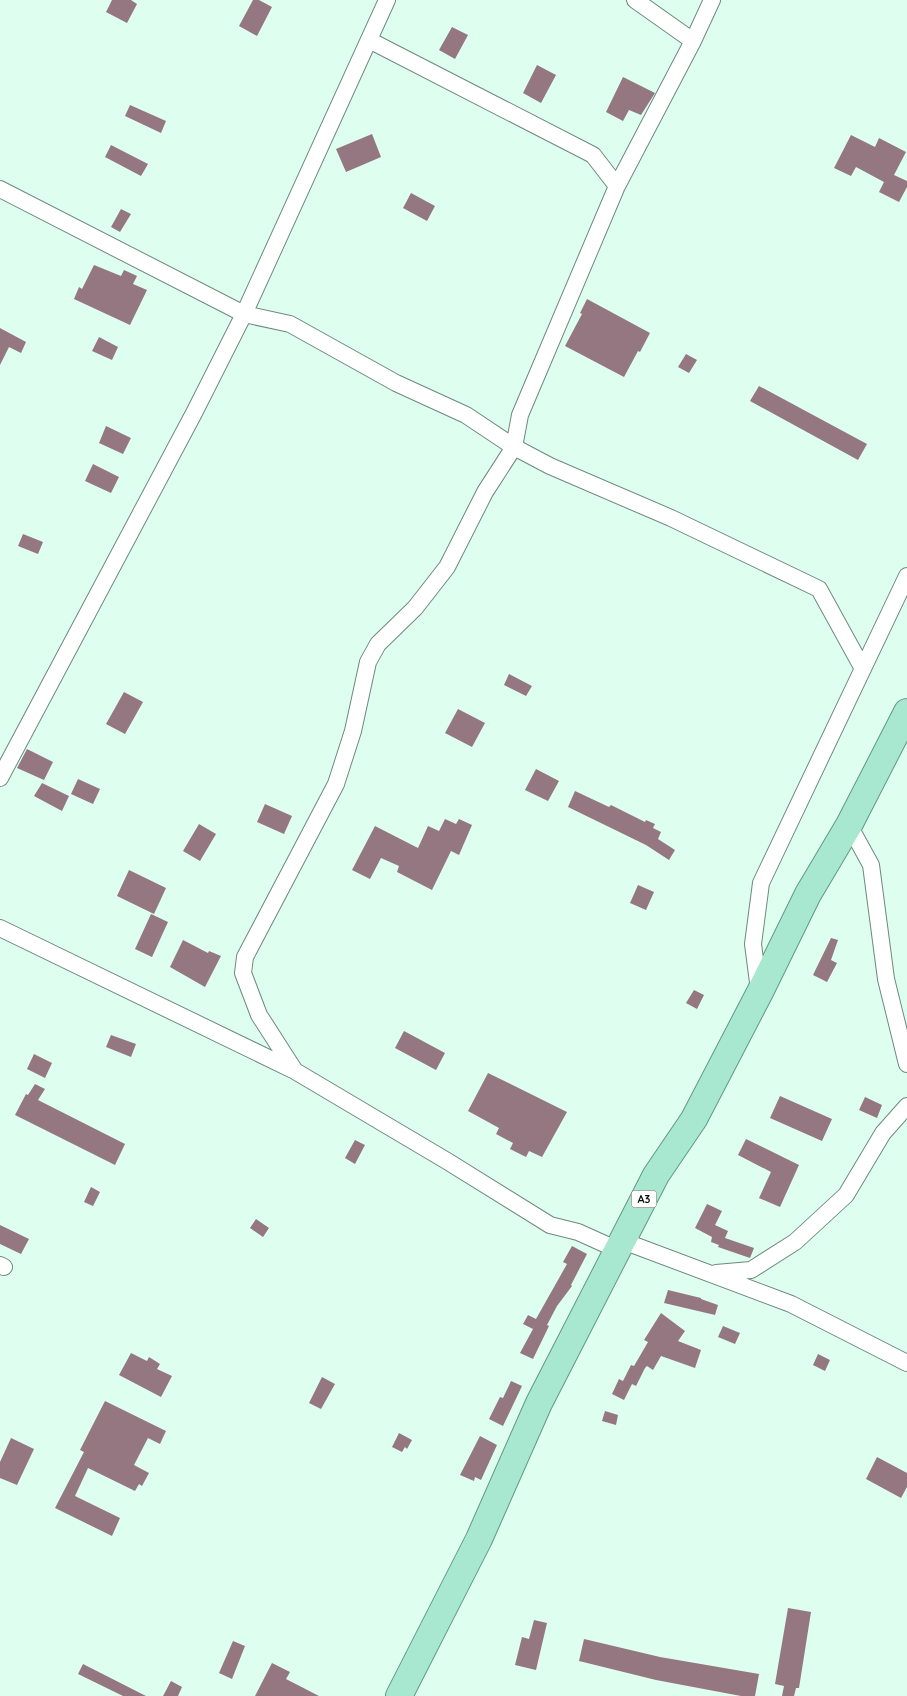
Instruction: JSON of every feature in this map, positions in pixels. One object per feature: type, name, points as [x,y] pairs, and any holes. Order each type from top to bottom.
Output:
[{"type":"highway","name":"A3","points":[[399,1696],[479,1539],[539,1403],[656,1175],[694,1119],[808,894],[849,825],[907,712]]},
{"type":"street","points":[[0,778],[194,413],[244,314],[387,0]]},
{"type":"street","points":[[636,0],[693,42]]},
{"type":"street","points":[[295,1071],[260,1015],[243,973],[245,958],[336,784],[353,731],[368,662],[378,644],[415,608],[447,567],[485,492],[514,447],[520,415],[616,186],[693,42],[712,0]]},
{"type":"street","points":[[369,40],[592,156],[616,186]]},
{"type":"street","points":[[0,188],[244,314],[290,324],[396,383],[466,415],[514,447],[550,466],[671,518],[819,589],[863,669]]},
{"type":"street","points":[[760,992],[753,944],[761,883],[907,576]]},
{"type":"street","points":[[849,825],[871,865],[886,979],[907,1064]]},
{"type":"street","points":[[0,928],[295,1071],[447,1161],[550,1225],[578,1232],[709,1274],[791,1304],[907,1363]]},
{"type":"street","points":[[709,1274],[751,1270],[795,1242],[846,1194],[883,1133],[907,1106]]},
{"type":"building","points":[[112,0],[131,0],[137,4],[127,23],[106,12]]},
{"type":"building","points":[[253,0],[259,0],[272,7],[257,36],[239,26]]},
{"type":"building","points":[[452,27],[468,35],[455,59],[439,50]]},
{"type":"building","points":[[537,65],[556,75],[541,103],[523,93]]},
{"type":"building","points":[[623,77],[655,93],[641,115],[629,110],[623,121],[606,112]]},
{"type":"building","points":[[130,105],[166,121],[161,133],[125,116]]},
{"type":"building","points":[[372,134],[381,157],[346,172],[336,149]]},
{"type":"building","points":[[851,135],[875,147],[879,138],[906,152],[894,175],[907,181],[907,187],[899,202],[879,192],[884,182],[856,167],[851,176],[834,168]]},
{"type":"building","points":[[111,145],[148,164],[141,176],[105,157]]},
{"type":"building","points":[[411,193],[435,206],[427,221],[403,208]]},
{"type":"building","points":[[121,209],[131,214],[120,232],[111,227]]},
{"type":"building","points":[[94,265],[121,276],[124,270],[137,276],[133,284],[147,290],[130,325],[74,299],[79,287],[82,289]]},
{"type":"building","points":[[587,299],[650,333],[624,377],[565,346],[582,314],[580,313]]},
{"type":"building","points":[[0,328],[26,342],[21,353],[9,347],[0,365]]},
{"type":"building","points":[[99,337],[118,347],[112,360],[92,351]]},
{"type":"building","points":[[686,354],[697,360],[689,373],[678,367]]},
{"type":"building","points":[[759,386],[867,444],[858,460],[750,401]]},
{"type":"building","points":[[106,426],[131,438],[123,454],[99,443]]},
{"type":"building","points":[[93,464],[119,477],[111,493],[85,481]]},
{"type":"building","points":[[23,534],[43,542],[38,554],[18,546]]},
{"type":"building","points":[[509,674],[532,686],[526,696],[504,685]]},
{"type":"building","points":[[124,692],[143,702],[125,734],[106,724]]},
{"type":"building","points":[[458,709],[485,723],[472,747],[445,733]]},
{"type":"building","points":[[27,749],[53,762],[44,780],[17,768]]},
{"type":"building","points":[[536,769],[559,781],[548,801],[525,790]]},
{"type":"building","points":[[78,779],[100,789],[93,804],[71,794]]},
{"type":"building","points":[[42,783],[69,796],[62,811],[34,796]]},
{"type":"building","points":[[575,791],[609,807],[611,805],[645,822],[646,820],[655,824],[653,828],[661,832],[658,839],[675,850],[669,860],[646,845],[568,807]]},
{"type":"building","points":[[265,804],[292,816],[284,834],[257,822]]},
{"type":"building","points":[[445,819],[456,824],[459,819],[472,825],[459,855],[451,851],[432,890],[397,872],[399,866],[381,858],[370,879],[352,870],[375,826],[418,848],[428,826],[439,831]]},
{"type":"building","points":[[199,824],[216,834],[200,861],[183,851]]},
{"type":"building","points":[[129,870],[166,888],[154,914],[117,896]]},
{"type":"building","points":[[638,885],[654,892],[646,910],[630,903]]},
{"type":"building","points":[[151,914],[168,922],[152,957],[135,949]]},
{"type":"building","points":[[831,938],[838,940],[831,960],[837,963],[827,982],[813,975]]},
{"type":"building","points":[[183,940],[208,953],[209,951],[221,956],[205,987],[170,967]]},
{"type":"building","points":[[694,990],[704,995],[697,1009],[686,1003]]},
{"type":"building","points":[[404,1031],[445,1053],[436,1070],[395,1048]]},
{"type":"building","points":[[111,1035],[136,1044],[131,1057],[106,1047]]},
{"type":"building","points":[[34,1054],[52,1063],[45,1078],[27,1069]]},
{"type":"building","points":[[488,1073],[567,1112],[542,1157],[529,1151],[526,1157],[510,1149],[513,1143],[496,1134],[499,1128],[468,1111]]},
{"type":"building","points":[[35,1084],[45,1089],[38,1100],[125,1144],[115,1165],[15,1115],[26,1094],[28,1095]]},
{"type":"building","points":[[780,1096],[832,1119],[822,1141],[770,1118]]},
{"type":"building","points":[[865,1097],[882,1105],[877,1118],[859,1110]]},
{"type":"building","points":[[746,1139],[799,1165],[780,1207],[759,1198],[771,1172],[738,1155]]},
{"type":"building","points":[[355,1140],[365,1145],[355,1164],[345,1158]]},
{"type":"building","points":[[91,1187],[100,1192],[93,1206],[84,1202]]},
{"type":"building","points":[[707,1204],[722,1211],[715,1225],[728,1231],[725,1238],[754,1248],[750,1258],[718,1247],[719,1245],[711,1242],[712,1237],[695,1228]]},
{"type":"building","points":[[256,1219],[269,1228],[263,1237],[250,1228]]},
{"type":"building","points":[[0,1225],[29,1239],[21,1254],[0,1244]]},
{"type":"building","points":[[572,1246],[587,1254],[572,1286],[557,1306],[547,1325],[549,1326],[533,1359],[520,1353],[533,1329],[523,1324],[528,1315],[536,1319],[567,1264],[563,1262]]},
{"type":"building","points":[[668,1290],[701,1298],[718,1305],[715,1315],[664,1303]]},
{"type":"building","points":[[661,1313],[685,1331],[678,1341],[701,1350],[695,1368],[661,1356],[653,1370],[647,1366],[645,1368],[636,1386],[632,1384],[624,1400],[612,1394],[619,1379],[623,1381],[631,1365],[634,1366],[648,1342],[644,1340]]},
{"type":"building","points":[[723,1326],[740,1333],[735,1344],[718,1337]]},
{"type":"building","points":[[131,1353],[147,1361],[149,1357],[160,1364],[157,1369],[172,1376],[161,1397],[119,1375]]},
{"type":"building","points":[[818,1354],[830,1360],[825,1371],[813,1365]]},
{"type":"building","points":[[322,1377],[335,1384],[321,1409],[309,1403]]},
{"type":"building","points":[[511,1381],[522,1386],[503,1426],[489,1419],[500,1397],[503,1398]]},
{"type":"building","points":[[105,1401],[166,1431],[160,1444],[148,1438],[134,1465],[149,1473],[142,1486],[139,1484],[135,1491],[88,1468],[75,1496],[120,1518],[112,1536],[55,1508],[84,1452],[80,1450]]},
{"type":"building","points":[[605,1411],[618,1415],[616,1425],[602,1421]]},
{"type":"building","points":[[399,1433],[412,1440],[407,1449],[405,1447],[402,1452],[392,1447]]},
{"type":"building","points":[[480,1436],[497,1445],[481,1480],[475,1477],[474,1481],[460,1475]]},
{"type":"building","points":[[11,1438],[34,1449],[17,1485],[0,1478],[0,1462]]},
{"type":"building","points":[[877,1457],[907,1473],[907,1487],[901,1498],[866,1479]]},
{"type":"building","points":[[788,1608],[811,1612],[799,1688],[796,1688],[794,1696],[782,1696],[784,1686],[775,1684]]},
{"type":"building","points":[[534,1620],[547,1623],[536,1670],[515,1665],[522,1637],[529,1639]]},
{"type":"building","points":[[584,1639],[660,1657],[759,1674],[755,1696],[741,1696],[656,1680],[579,1661]]},
{"type":"building","points":[[233,1641],[245,1646],[232,1679],[219,1673]]},
{"type":"building","points":[[272,1663],[290,1672],[286,1679],[319,1696],[255,1696]]},
{"type":"building","points":[[83,1664],[146,1696],[123,1696],[78,1674]]},
{"type":"building","points":[[171,1681],[182,1687],[178,1696],[163,1696]]}]
